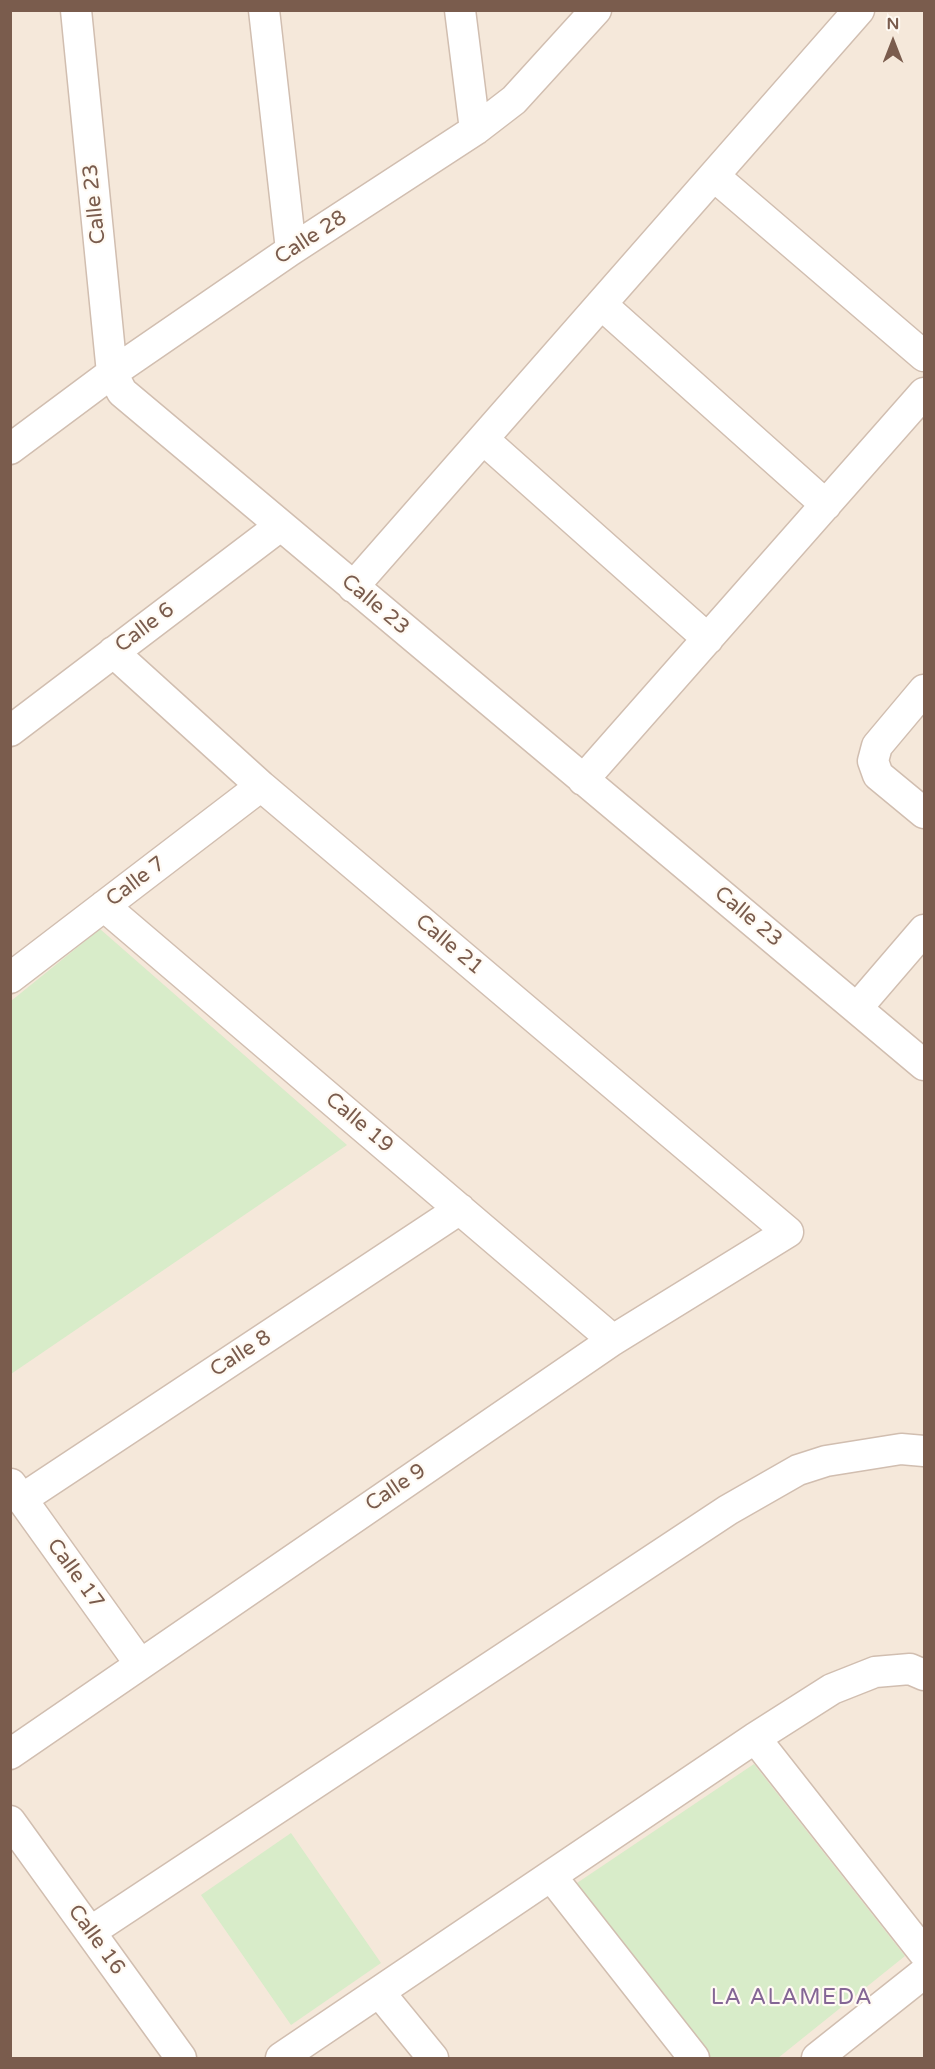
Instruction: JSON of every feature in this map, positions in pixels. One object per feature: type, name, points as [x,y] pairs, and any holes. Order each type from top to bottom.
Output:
[{"type":"street","name":"Calle 23","points":[[76,10],[112,373],[122,392],[924,1065]]},
{"type":"street","points":[[264,10],[291,250]]},
{"type":"street","points":[[460,10],[475,130]]},
{"type":"street","name":"Calle 28","points":[[10,449],[112,373],[291,250],[475,130],[514,100],[596,10]]},
{"type":"street","points":[[353,587],[859,10]]},
{"type":"street","points":[[714,176],[924,356]]},
{"type":"street","points":[[601,304],[826,505]]},
{"type":"street","points":[[584,780],[924,393]]},
{"type":"street","points":[[483,439],[708,639]]},
{"type":"street","name":"Calle 6","points":[[10,731],[280,526]]},
{"type":"street","name":"Calle 21","points":[[113,652],[261,786],[788,1232]]},
{"type":"street","points":[[924,690],[877,746],[873,761],[878,775],[924,813]]},
{"type":"street","name":"Calle 7","points":[[10,978],[261,786]]},
{"type":"street","name":"Calle 19","points":[[104,906],[613,1340]]},
{"type":"street","points":[[857,1008],[924,930]]},
{"type":"street","name":"Calle 8","points":[[16,1491],[460,1209]]},
{"type":"street","name":"Calle 9","points":[[10,1754],[613,1340],[788,1232]]},
{"type":"street","points":[[90,1932],[728,1510],[798,1470],[826,1461],[902,1449],[924,1451]]},
{"type":"street","name":"Calle 17","points":[[16,1491],[140,1664]]},
{"type":"street","points":[[281,2058],[755,1738],[832,1689],[875,1672],[910,1669],[924,1675]]},
{"type":"street","points":[[755,1738],[924,1953]]},
{"type":"street","name":"Calle 16","points":[[10,1821],[181,2058]]},
{"type":"street","points":[[551,1876],[694,2058]]},
{"type":"street","points":[[817,2058],[924,1973]]},
{"type":"street","points":[[379,1992],[433,2058]]},
{"type":"shaded area","points":[[11,11],[924,11],[924,2058],[11,2058]]},
{"type":"green space","points":[[100,929],[347,1145],[11,1374],[11,1001]]},
{"type":"green space","points":[[754,1764],[905,1956],[778,2058],[710,2058],[574,1885]]},
{"type":"green space","points":[[291,1833],[381,1963],[291,2025],[201,1895]]},
{"type":"district","name":"LA ALAMEDA","points":[[792,1998]]}]
